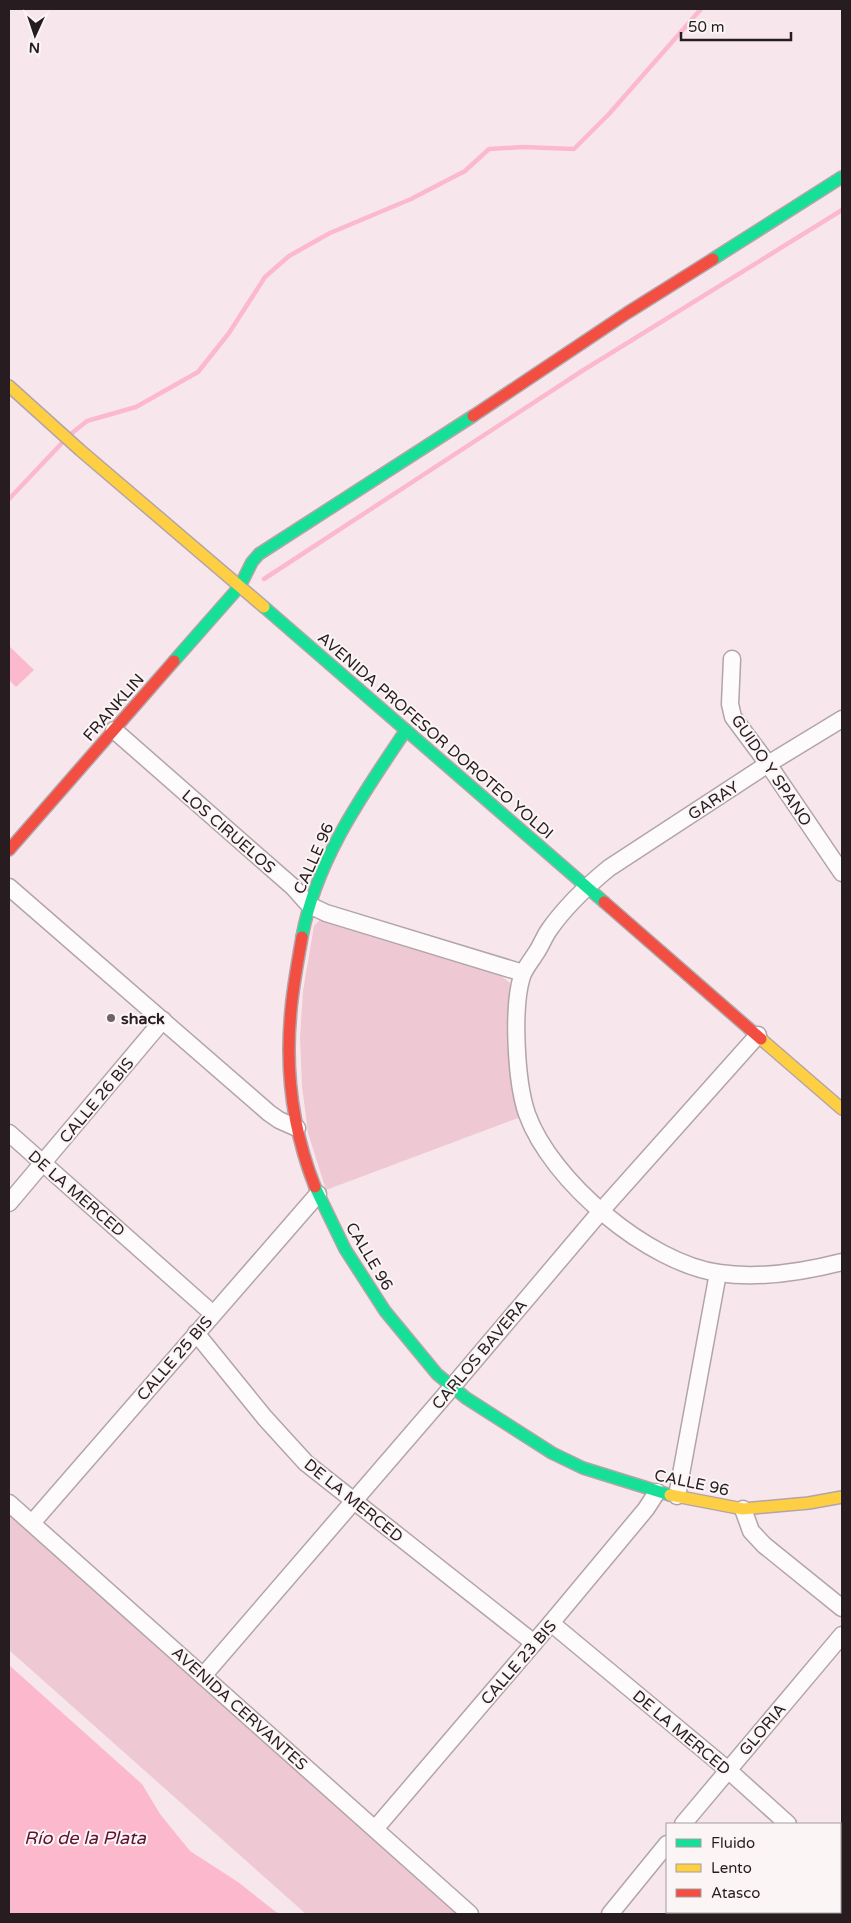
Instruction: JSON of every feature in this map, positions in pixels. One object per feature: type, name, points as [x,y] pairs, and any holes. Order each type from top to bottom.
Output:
[{"type":"street","name":"FRANKLIN","points":[[9,850],[240,586],[252,562],[259,554],[463,423],[627,313],[842,177]]},
{"type":"street","name":"AVENIDA PROFESOR DOROTEO YOLDI","points":[[9,386],[80,450],[240,586],[758,1034],[842,1109]]},
{"type":"street","name":"GUIDO Y SPANO","points":[[732,659],[730,704],[733,717],[768,764],[842,873]]},
{"type":"street","name":"GARAY","points":[[842,719],[768,764],[609,868],[587,887],[549,930],[523,973],[518,991],[517,1035],[518,1063],[527,1114],[549,1155],[566,1177],[623,1230],[647,1245],[674,1258],[718,1273],[751,1275],[789,1273],[842,1262]]},
{"type":"street","name":"LOS CIRUELOS","points":[[114,730],[293,887],[309,904],[326,913],[523,973]]},
{"type":"street","name":"CALLE 96","points":[[406,730],[352,811],[325,864],[309,904],[296,966],[289,1043],[291,1087],[297,1128],[305,1161],[344,1249],[385,1311],[437,1374],[466,1398],[552,1453],[583,1468],[657,1492],[743,1508],[810,1503],[842,1497]]},
{"type":"street","points":[[9,887],[269,1113],[297,1128]]},
{"type":"street","name":"CALLE 26 BIS","points":[[9,1203],[163,1020]]},
{"type":"street","name":"CARLOS BAVERA","points":[[203,1676],[452,1387],[600,1210],[758,1034]]},
{"type":"street","name":"DE LA MERCED","points":[[9,1133],[212,1314]]},
{"type":"street","name":"CALLE 25 BIS","points":[[32,1523],[318,1194]]},
{"type":"street","points":[[678,1496],[718,1273]]},
{"type":"street","name":"DE LA MERCED","points":[[196,1333],[265,1418],[312,1468],[534,1644]]},
{"type":"street","name":"CALLE 23 BIS","points":[[375,1829],[551,1624],[646,1509],[657,1492]]},
{"type":"street","name":"AVENIDA CERVANTES","points":[[9,1503],[470,1914]]},
{"type":"street","points":[[743,1508],[750,1531],[764,1545],[842,1608]]},
{"type":"street","name":"DE LA MERCED","points":[[551,1624],[728,1770],[787,1823]]},
{"type":"street","name":"GLORIA","points":[[684,1823],[842,1635]]},
{"type":"street","points":[[610,1914],[666,1845]]},
{"type":"shaded area","points":[[329,918],[500,975],[510,983],[512,989],[521,1117],[326,1190],[308,1133],[302,1086],[300,1038],[303,991],[314,926],[320,920]]},
{"type":"shaded area","points":[[9,1514],[459,1914],[306,1914],[9,1650]]},
{"type":"water","points":[[9,646],[34,670],[16,687],[9,680]]},
{"type":"water","name":"Río de la Plata","points":[[9,1665],[142,1784],[160,1814],[190,1851],[238,1882],[276,1912],[283,1914],[9,1914]]},
{"type":"waterway","points":[[72,433],[87,421],[136,407],[198,372],[229,333],[265,277],[289,256],[330,233],[411,199],[465,171],[489,149],[523,147],[574,149],[609,114],[701,9]]},
{"type":"waterway","points":[[264,579],[582,371],[842,210]]},
{"type":"waterway","points":[[9,499],[61,444]]},
{"type":"traffic: fast","points":[[713,259],[842,177]]},
{"type":"traffic: fast","points":[[174,661],[240,586],[252,562],[259,554],[473,416]]},
{"type":"traffic: fast","points":[[264,607],[604,902]]},
{"type":"traffic: fast","points":[[302,937],[318,881],[343,829],[406,730]]},
{"type":"traffic: fast","points":[[315,1187],[345,1249],[385,1311],[437,1374],[466,1398],[552,1453],[583,1468],[670,1495]]},
{"type":"traffic: slow","points":[[9,386],[80,450],[264,607]]},
{"type":"traffic: slow","points":[[761,1039],[842,1109]]},
{"type":"traffic: slow","points":[[670,1495],[743,1509],[809,1503],[842,1497]]},
{"type":"traffic: jam","points":[[473,416],[627,313],[713,259]]},
{"type":"traffic: jam","points":[[9,850],[174,661]]},
{"type":"traffic: jam","points":[[604,902],[761,1039]]},
{"type":"traffic: jam","points":[[302,937],[294,983],[289,1033],[290,1078],[292,1100],[301,1144],[315,1187]]},
{"type":"place","name":"shack","points":[[111,1018]]}]
